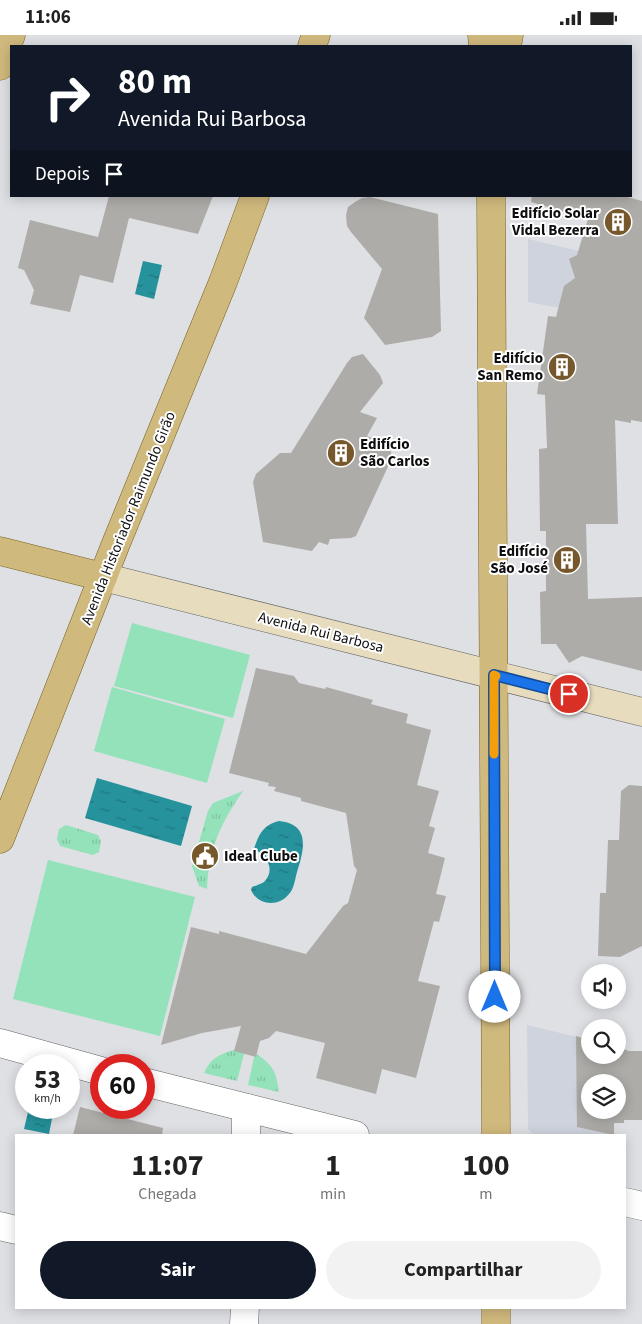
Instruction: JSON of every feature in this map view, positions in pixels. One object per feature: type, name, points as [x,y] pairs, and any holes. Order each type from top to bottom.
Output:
[{"type":"main road","points":[[4,63],[11,35]]},
{"type":"main road","name":"Avenida Historiador Raimundo Girão","points":[[0,839],[103,577],[223,282],[255,197]]},
{"type":"main road","points":[[491,197],[496,1134]]},
{"type":"main road","name":"Avenida Rui Barbosa","points":[[0,551],[642,712]]},
{"type":"main road","points":[[496,1309],[496,1324]]},
{"type":"street","points":[[0,1043],[90,1068]]},
{"type":"street","points":[[155,1085],[351,1134]]},
{"type":"street","points":[[246,1108],[246,1134]]},
{"type":"street","points":[[626,1202],[642,1206]]},
{"type":"street","points":[[0,1226],[15,1230]]},
{"type":"street","points":[[244,1309],[244,1324]]},
{"type":"shaded area","points":[[528,239],[579,251],[635,322],[528,302]]},
{"type":"shaded area","points":[[527,1025],[581,1038],[581,1064],[623,1064],[623,1074],[581,1074],[581,1119],[624,1119],[624,1123],[614,1123],[614,1134],[533,1134],[528,1129]]},
{"type":"green space","points":[[132,623],[250,655],[233,718],[114,686]]},
{"type":"green space","points":[[112,687],[225,719],[207,783],[94,751]]},
{"type":"green space","points":[[243,791],[217,837],[210,861],[207,889],[199,886],[192,866],[208,811],[213,803]]},
{"type":"green space","points":[[66,825],[98,835],[101,841],[99,852],[93,855],[60,846],[57,839],[59,829]]},
{"type":"green space","points":[[48,860],[195,897],[160,1036],[13,999]]},
{"type":"green space","points":[[238,1049],[245,1050],[237,1081],[204,1073],[210,1063],[218,1056]]},
{"type":"green space","points":[[255,1053],[273,1069],[279,1092],[248,1085]]},
{"type":"water","points":[[143,261],[162,265],[154,299],[135,294]]},
{"type":"water","points":[[97,778],[192,806],[181,846],[85,818]]},
{"type":"water","points":[[279,821],[296,827],[301,833],[303,847],[291,892],[280,901],[269,903],[258,899],[251,890],[252,887],[264,882],[268,877],[270,868],[263,855],[254,849],[262,831],[269,825]]},
{"type":"water","points":[[26,1119],[52,1119],[49,1134],[24,1129]]},
{"type":"building","points":[[109,197],[213,197],[198,234],[129,218],[113,283],[80,275],[70,312],[30,304],[34,290],[24,270],[18,268],[30,220],[98,237]]},
{"type":"building","points":[[370,197],[438,214],[441,331],[432,337],[385,345],[364,318],[382,269],[347,226],[346,215],[348,207],[362,198]]},
{"type":"building","points":[[532,197],[628,197],[642,201],[642,422],[631,420],[631,423],[615,420],[618,524],[586,524],[588,599],[642,597],[642,671],[582,656],[569,663],[556,644],[541,644],[540,592],[546,591],[546,531],[540,531],[539,449],[547,448],[545,395],[537,394],[548,316],[556,317],[564,286],[575,278],[569,259],[577,255],[588,219],[531,202]]},
{"type":"building","name":"Edifício São Carlos","points":[[363,354],[380,375],[383,383],[360,412],[377,418],[367,436],[387,444],[392,458],[356,536],[330,539],[328,545],[319,542],[312,551],[263,542],[253,482],[256,474],[280,453],[291,453],[347,363],[352,357]]},
{"type":"building","points":[[256,668],[294,676],[299,683],[325,689],[326,687],[373,700],[371,704],[408,714],[406,723],[431,730],[417,785],[439,791],[429,826],[435,828],[428,853],[445,858],[436,894],[446,896],[439,922],[434,921],[418,981],[440,986],[416,1078],[382,1069],[376,1094],[316,1078],[325,1043],[276,1031],[269,1038],[260,1041],[256,1057],[234,1051],[241,1026],[202,1033],[161,1045],[191,927],[219,934],[219,931],[306,954],[343,906],[348,903],[357,870],[354,866],[346,813],[301,801],[301,798],[274,791],[276,787],[268,786],[269,783],[229,773]]},
{"type":"building","points":[[629,785],[642,786],[642,946],[620,957],[598,956],[600,893],[606,893],[608,840],[619,840],[621,791]]},
{"type":"building","points":[[576,1036],[581,1037],[581,1064],[626,1064],[626,1050],[642,1051],[642,1120],[624,1120],[624,1123],[614,1123],[614,1134],[577,1127]]},
{"type":"building","points":[[80,1107],[90,1110],[90,1119],[127,1119],[163,1128],[162,1134],[73,1134],[77,1119],[80,1119]]},
{"type":"slow traffic","points":[[494,754],[494,675],[496,676]]},
{"type":"place","name":"Edifício Solar Vidal Bezerra","points":[[618,222]]},
{"type":"place","name":"Edifício San Remo","points":[[562,367]]},
{"type":"place","name":"Edifício São Carlos","points":[[341,453]]},
{"type":"place","name":"Edifício São José","points":[[567,560]]},
{"type":"place","name":"Ideal Clube","points":[[205,856]]},
{"type":"route","points":[[495,997],[494,675],[569,694]]}]
